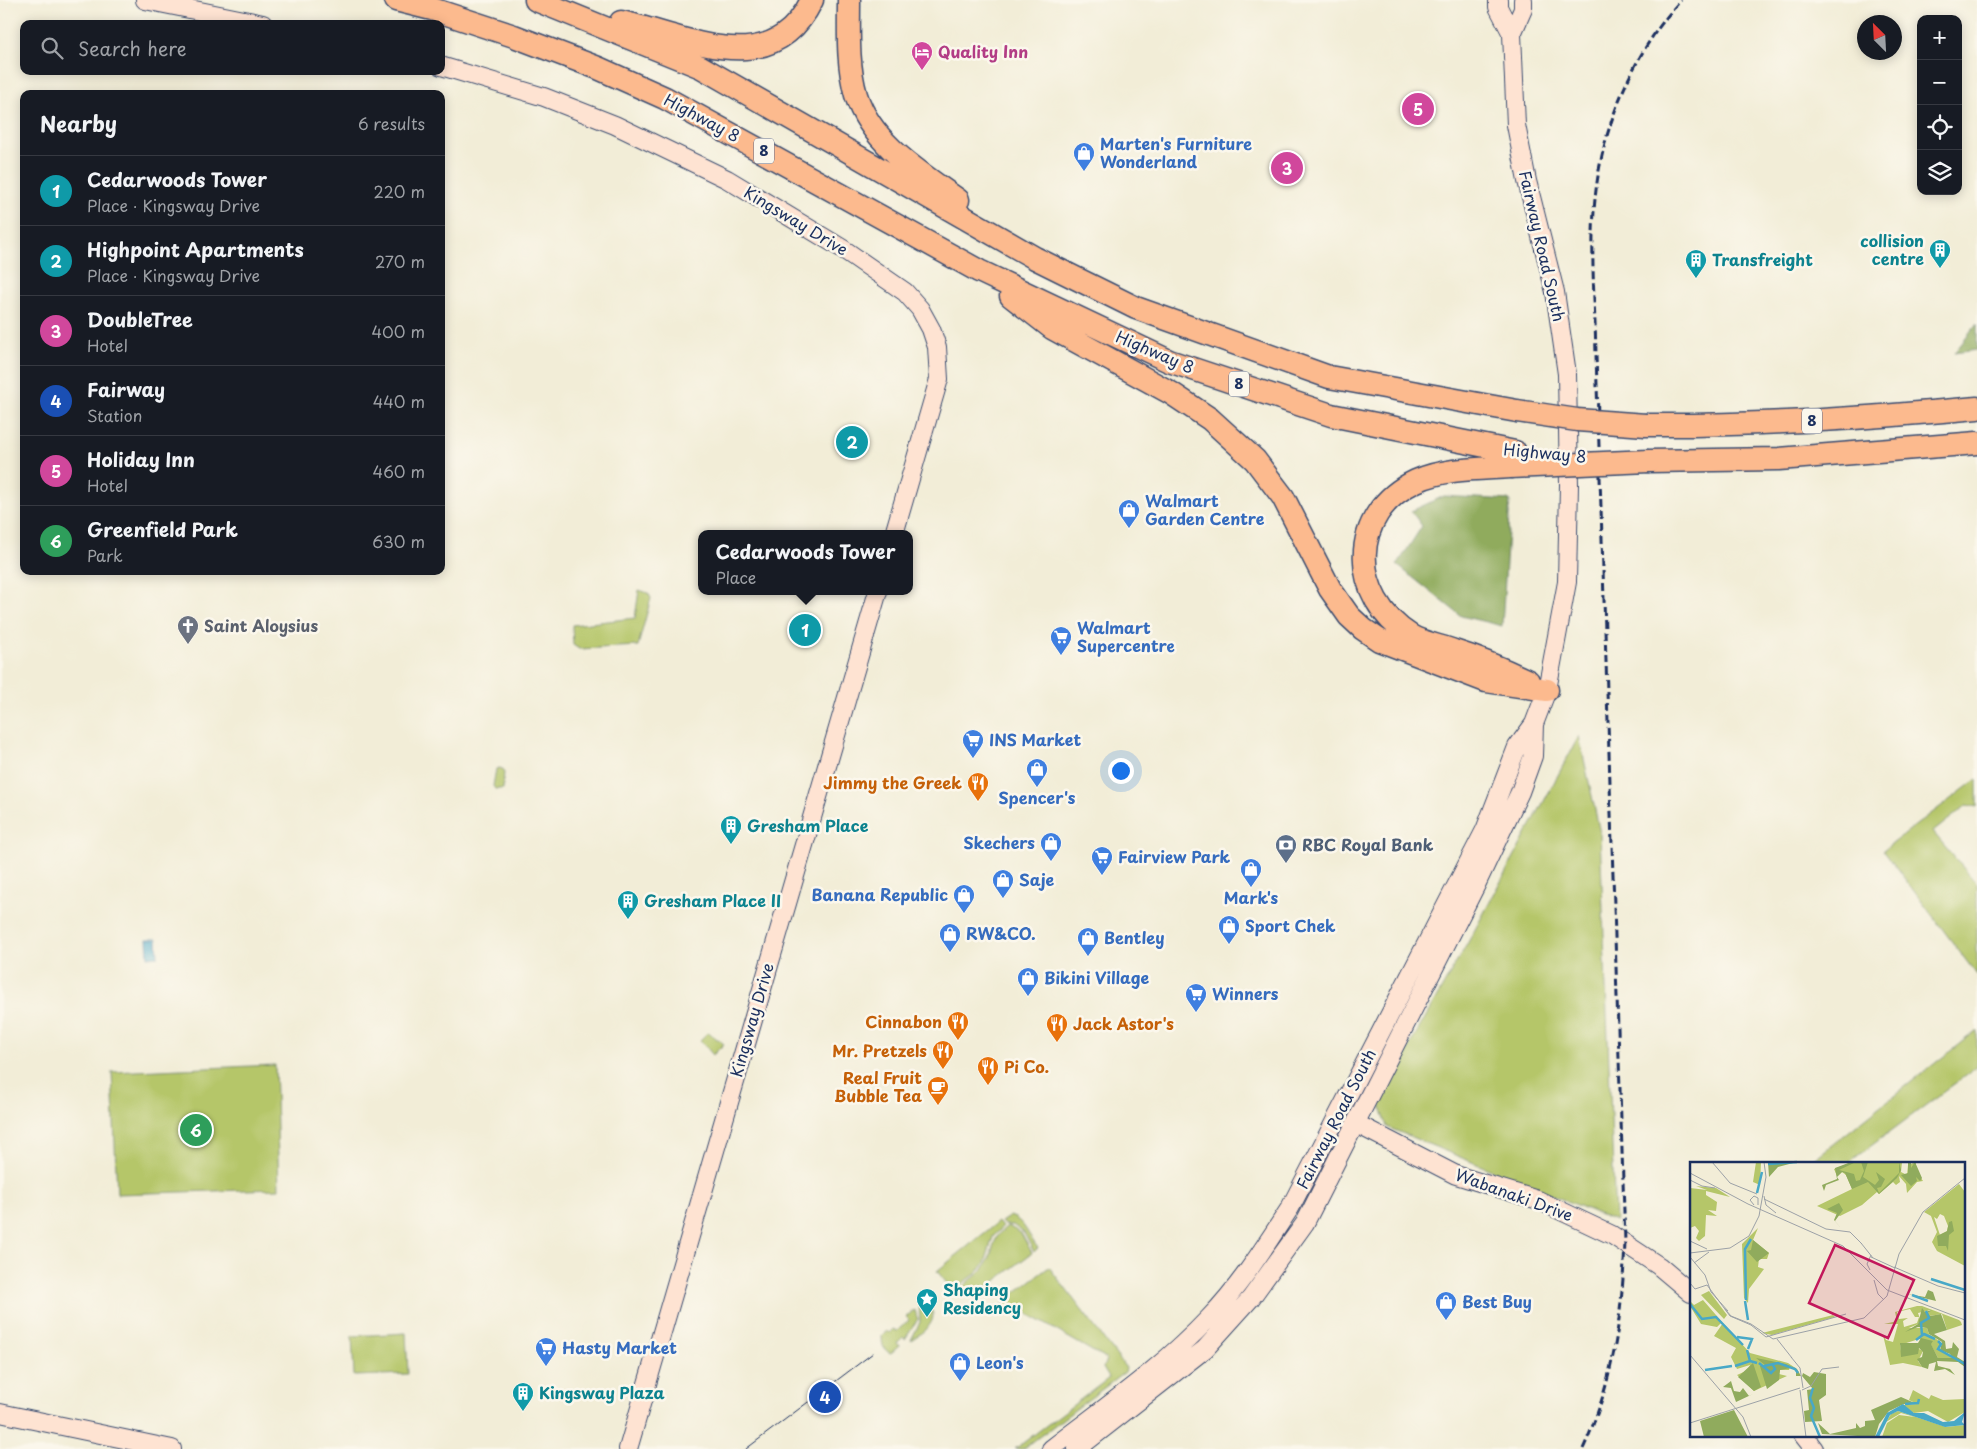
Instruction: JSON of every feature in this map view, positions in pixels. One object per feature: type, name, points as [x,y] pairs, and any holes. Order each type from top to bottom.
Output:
[{"type":"highway","name":"Highway 8","points":[[396,0],[432,9],[514,36],[598,68],[665,98],[979,271],[1169,361],[1322,412],[1512,459],[1649,461],[1778,459],[1977,443]]},
{"type":"highway","name":"Highway 8","points":[[536,0],[571,12],[701,67],[1035,258],[1136,308],[1329,377],[1517,411],[1577,420],[1646,425],[1713,425],[1871,418],[1977,408]]},
{"type":"highway","points":[[571,12],[649,28],[708,46],[739,50],[763,44],[788,32],[801,18],[812,0]]},
{"type":"highway","points":[[849,0],[849,45],[852,78],[862,108],[873,127],[905,162],[961,202],[989,232]]},
{"type":"highway","points":[[979,271],[1052,328],[1171,393],[1210,419],[1255,460],[1282,497],[1330,589],[1350,616],[1363,629],[1380,640],[1486,681],[1547,690]]},
{"type":"highway","points":[[1512,459],[1417,481],[1401,490],[1386,500],[1370,526],[1363,558],[1369,589],[1383,612],[1411,636],[1496,665],[1547,690]]},
{"type":"main road","points":[[145,0],[243,20]]},
{"type":"main road","name":"Fairway Road South","points":[[1498,0],[1498,7],[1512,34]]},
{"type":"main road","name":"Fairway Road South","points":[[1051,1449],[1190,1337],[1231,1293],[1267,1244],[1290,1208],[1447,906],[1485,830],[1517,747],[1534,724],[1547,690],[1567,582],[1569,485],[1567,374],[1555,292],[1520,151],[1513,90],[1512,34],[1523,9],[1523,0]]},
{"type":"main road","name":"Kingsway Drive","points":[[445,67],[544,98],[606,122],[727,179],[844,249],[905,292],[920,309],[931,329],[937,347],[939,379],[895,530]]},
{"type":"main road","name":"Kingsway Drive","points":[[628,1449],[877,595]]},
{"type":"main road","name":"Fairway Road South","points":[[1077,1449],[1144,1396],[1184,1368],[1230,1323],[1282,1257],[1305,1223],[1476,885],[1520,792],[1533,756],[1534,724]]},
{"type":"main road","name":"Wabanaki Drive","points":[[1355,1123],[1456,1175],[1538,1200],[1589,1223],[1625,1242],[1690,1292]]},
{"type":"main road","points":[[0,1413],[172,1449]]},
{"type":"main road","points":[[1804,1436],[1814,1449]]},
{"type":"green space","points":[[1977,324],[1977,350],[1954,353]]},
{"type":"green space","points":[[1444,496],[1510,500],[1502,626],[1461,616],[1397,565],[1422,526],[1411,511]]},
{"type":"green space","points":[[639,590],[648,593],[651,598],[638,646],[579,649],[573,645],[572,625],[635,618]]},
{"type":"green space","points":[[1579,736],[1600,833],[1615,1221],[1387,1127],[1379,1099],[1471,937]]},
{"type":"green space","points":[[496,769],[504,770],[503,789],[495,789],[493,786]]},
{"type":"green space","points":[[1977,779],[1977,807],[1967,805],[1933,832],[1977,884],[1977,975],[1883,850]]},
{"type":"green space","points":[[1977,1030],[1977,1067],[1849,1162],[1810,1162]]},
{"type":"green space","points":[[708,1032],[724,1044],[713,1055],[700,1040]]},
{"type":"green space","points":[[275,1065],[279,1189],[117,1194],[112,1072]]},
{"type":"green space","points":[[1010,1216],[1019,1221],[1038,1248],[1034,1252],[1024,1233],[1013,1225],[1004,1225],[1001,1222]]},
{"type":"green space","points":[[998,1222],[1002,1227],[993,1237],[985,1263],[977,1273],[963,1283],[956,1295],[937,1271]]},
{"type":"green space","points":[[1008,1226],[1021,1233],[1032,1253],[990,1285],[960,1296],[964,1286],[985,1266],[996,1239]]},
{"type":"green space","points":[[1049,1267],[1126,1368],[1125,1372],[1023,1449],[1015,1449],[1109,1378],[1103,1368],[1106,1359],[1014,1306],[1009,1314],[1003,1308],[1005,1300]]},
{"type":"green space","points":[[924,1306],[932,1311],[932,1320],[927,1328],[911,1340],[920,1322],[919,1308]]},
{"type":"green space","points":[[914,1310],[918,1319],[905,1339],[903,1337],[897,1343],[899,1346],[891,1353],[888,1352],[883,1346],[882,1335],[887,1331],[889,1333],[893,1329],[897,1331],[909,1320],[906,1317]]},
{"type":"green space","points":[[406,1333],[408,1374],[354,1376],[352,1336]]},
{"type":"water","points":[[147,939],[157,939],[158,956],[148,957]]},
{"type":"tram line","points":[[746,1449],[873,1353]]},
{"type":"railway","points":[[1583,1449],[1594,1423],[1609,1373],[1619,1322],[1625,1242],[1593,277],[1595,199],[1604,145],[1622,93],[1648,44],[1681,0]]},
{"type":"place","name":"Quality Inn","points":[[922,71]]},
{"type":"place","name":"Holiday Inn","points":[[1418,109]]},
{"type":"place","name":"DoubleTree","points":[[1287,168]]},
{"type":"place","name":"Marten's Furniture Wonderland","points":[[1084,172]]},
{"type":"place","name":"collision centre","points":[[1940,269]]},
{"type":"place","name":"Transfreight","points":[[1696,279]]},
{"type":"place","name":"Highpoint Apartments","points":[[852,442]]},
{"type":"place","name":"Walmart Garden Centre","points":[[1129,529]]},
{"type":"place","name":"Cedarwoods Tower","points":[[805,630]]},
{"type":"place","name":"Saint Aloysius","points":[[188,645]]},
{"type":"place","name":"Walmart Supercentre","points":[[1061,656]]},
{"type":"place","name":"INS Market","points":[[973,759]]},
{"type":"place","name":"Spencer's","points":[[1037,788]]},
{"type":"place","name":"Jimmy the Greek","points":[[978,802]]},
{"type":"place","name":"Gresham Place","points":[[731,845]]},
{"type":"place","name":"Skechers","points":[[1051,862]]},
{"type":"place","name":"RBC Royal Bank","points":[[1286,864]]},
{"type":"place","name":"Fairview Park","points":[[1102,876]]},
{"type":"place","name":"Mark's","points":[[1251,888]]},
{"type":"place","name":"Saje","points":[[1003,899]]},
{"type":"place","name":"Banana Republic","points":[[964,914]]},
{"type":"place","name":"Gresham Place II","points":[[628,920]]},
{"type":"place","name":"Sport Chek","points":[[1229,945]]},
{"type":"place","name":"RW&CO.","points":[[950,953]]},
{"type":"place","name":"Bentley","points":[[1088,957]]},
{"type":"place","name":"Bikini Village","points":[[1028,997]]},
{"type":"place","name":"Winners","points":[[1196,1013]]},
{"type":"place","name":"Cinnabon","points":[[958,1041]]},
{"type":"place","name":"Jack Astor's","points":[[1057,1043]]},
{"type":"place","name":"Mr. Pretzels","points":[[943,1070]]},
{"type":"place","name":"Pi Co.","points":[[988,1086]]},
{"type":"place","name":"Real Fruit Bubble Tea","points":[[938,1106]]},
{"type":"place","name":"Greenfield Park","points":[[196,1130]]},
{"type":"place","name":"Shaping Residency","points":[[927,1318]]},
{"type":"place","name":"Best Buy","points":[[1446,1321]]},
{"type":"place","name":"Hasty Market","points":[[546,1367]]},
{"type":"place","name":"Leon's","points":[[960,1382]]},
{"type":"place","name":"Fairway","points":[[825,1397]]},
{"type":"place","name":"Kingsway Plaza","points":[[523,1412]]}]
